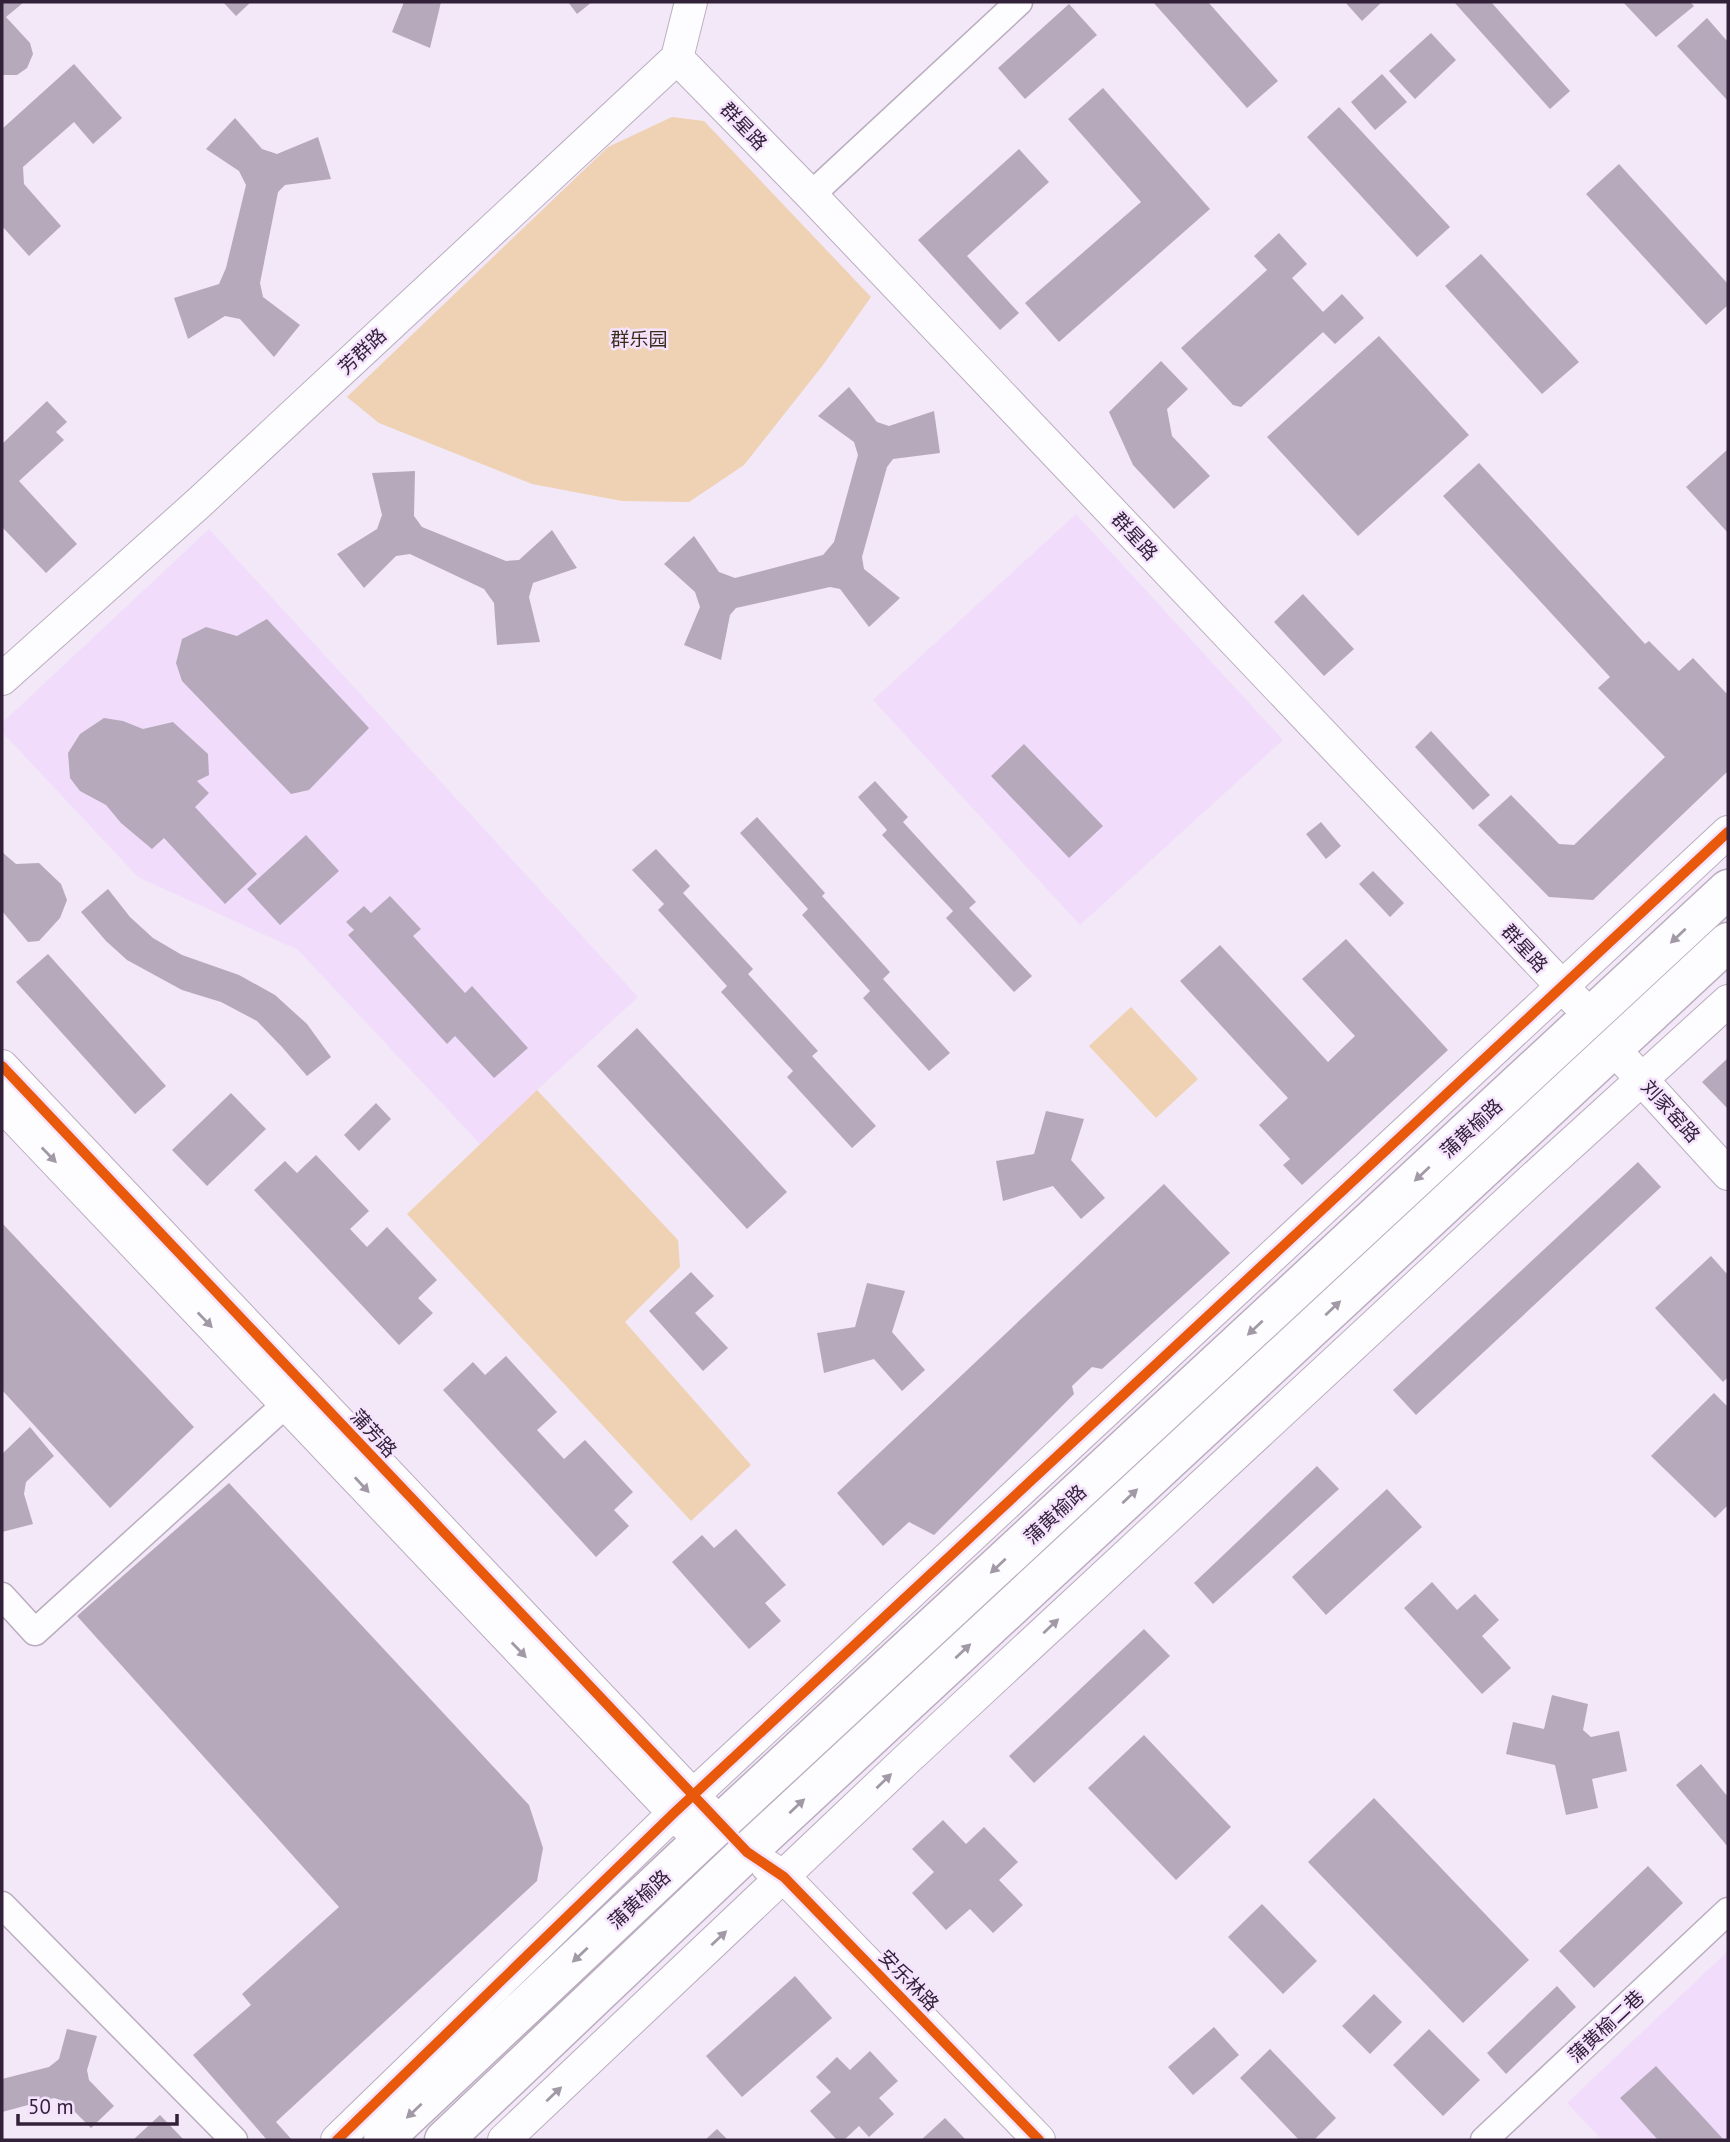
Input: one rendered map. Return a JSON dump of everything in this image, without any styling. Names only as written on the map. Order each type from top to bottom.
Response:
[{"type":"main road","name":"蒲黄榆路","points":[[383,2140],[710,1832],[1728,889]]},
{"type":"main road","name":"蒲黄榆路","points":[[444,2140],[747,1852],[1728,942]]},
{"type":"street","points":[[677,58],[691,2]]},
{"type":"street","points":[[811,195],[1019,2]]},
{"type":"street","name":"群星路","points":[[677,58],[811,195],[1591,1017]]},
{"type":"street","name":"芳群路","points":[[5,670],[201,501],[677,58]]},
{"type":"street","points":[[337,2140],[684,1804],[1728,832]]},
{"type":"street","points":[[504,2140],[915,1752],[1728,1001]]},
{"type":"street","name":"刘家窑路","points":[[1614,1048],[1728,1174]]},
{"type":"street","name":"蒲芳路","points":[[2,1066],[710,1832],[747,1852]]},
{"type":"street","name":"蒲芳路","points":[[2,1105],[286,1404],[684,1804]]},
{"type":"street","points":[[2,1596],[35,1632],[286,1404]]},
{"type":"street","name":"安乐林路","points":[[747,1852],[784,1877],[1039,2140]]},
{"type":"street","points":[[2,1905],[234,2140]]},
{"type":"street","name":"蒲黄榆二巷","points":[[1484,2140],[1728,1911]]},
{"type":"shaded area","points":[[1076,514],[1283,740],[1080,925],[873,700]]},
{"type":"shaded area","points":[[209,529],[638,997],[481,1145],[298,950],[138,877],[2,732],[2,723]]},
{"type":"shaded area","points":[[1728,1951],[1728,2140],[1602,2140],[1567,2103]]},
{"type":"green space","name":"群乐园","points":[[672,117],[704,121],[871,297],[823,365],[744,465],[689,502],[622,501],[532,484],[379,423],[347,397],[608,147]]},
{"type":"green space","points":[[1131,1007],[1198,1079],[1156,1118],[1089,1046]]},
{"type":"green space","points":[[537,1090],[678,1240],[680,1267],[625,1322],[751,1465],[691,1521],[407,1214]]},
{"type":"building","points":[[2,2],[24,2],[6,17],[30,43],[33,54],[27,68],[17,75],[2,75]]},
{"type":"building","points":[[223,2],[251,2],[236,16]]},
{"type":"building","points":[[404,2],[441,2],[430,48],[392,32]]},
{"type":"building","points":[[568,2],[592,2],[577,14]]},
{"type":"building","points":[[1153,2],[1208,2],[1278,81],[1247,108]]},
{"type":"building","points":[[1345,2],[1382,2],[1362,21]]},
{"type":"building","points":[[1454,2],[1491,2],[1570,91],[1550,109]]},
{"type":"building","points":[[1623,2],[1690,2],[1694,6],[1656,37]]},
{"type":"building","points":[[1069,4],[1097,35],[1025,99],[998,68]]},
{"type":"building","points":[[1707,18],[1728,42],[1728,101],[1677,46]]},
{"type":"building","points":[[1431,33],[1456,60],[1415,99],[1389,71]]},
{"type":"building","points":[[74,64],[122,118],[93,144],[74,122],[23,167],[24,184],[61,226],[29,256],[2,226],[2,129]]},
{"type":"building","points":[[1382,74],[1407,102],[1375,130],[1351,102]]},
{"type":"building","points":[[1103,88],[1210,209],[1059,342],[1025,303],[1141,202],[1068,119]]},
{"type":"building","points":[[1339,107],[1450,227],[1417,257],[1307,137]]},
{"type":"building","points":[[235,118],[262,149],[277,154],[318,137],[331,179],[285,185],[278,192],[260,283],[263,297],[300,325],[274,357],[240,319],[225,316],[188,339],[174,298],[219,284],[226,268],[246,185],[239,171],[206,149]]},
{"type":"building","points":[[1019,149],[1049,182],[967,256],[1019,313],[1000,330],[918,240]]},
{"type":"building","points":[[1619,164],[1728,284],[1728,305],[1706,325],[1586,194]]},
{"type":"building","points":[[1279,233],[1307,264],[1292,278],[1323,312],[1342,294],[1364,318],[1335,344],[1323,332],[1241,407],[1233,405],[1181,348],[1267,270],[1254,256]]},
{"type":"building","points":[[1481,254],[1579,362],[1542,394],[1445,286]]},
{"type":"building","points":[[1379,336],[1469,435],[1358,536],[1267,437]]},
{"type":"building","points":[[1161,361],[1188,389],[1167,409],[1172,436],[1210,476],[1174,509],[1133,465],[1109,412]]},
{"type":"building","points":[[849,387],[877,422],[889,426],[934,411],[940,453],[893,459],[887,467],[862,557],[864,569],[900,598],[869,627],[840,589],[830,587],[736,608],[730,615],[721,660],[684,645],[700,607],[695,592],[664,564],[694,536],[719,572],[735,578],[823,555],[834,542],[858,455],[854,442],[818,416]]},
{"type":"building","points":[[47,401],[67,422],[56,432],[64,440],[19,481],[77,544],[46,573],[2,527],[2,444]]},
{"type":"building","points":[[1728,449],[1728,533],[1686,487]]},
{"type":"building","points":[[1479,463],[1645,644],[1649,641],[1679,671],[1693,658],[1728,695],[1728,771],[1593,900],[1549,897],[1478,825],[1511,795],[1559,844],[1574,845],[1665,757],[1598,688],[1610,677],[1443,496]]},
{"type":"building","points":[[415,471],[414,516],[422,527],[506,561],[519,560],[552,530],[577,568],[533,583],[529,597],[540,642],[497,645],[494,603],[484,589],[410,554],[396,556],[364,588],[337,554],[377,529],[382,515],[372,473]]},
{"type":"building","points":[[1303,594],[1354,649],[1324,676],[1274,622]]},
{"type":"building","points":[[267,619],[369,728],[309,790],[291,794],[182,681],[176,663],[182,639],[206,627],[237,636]]},
{"type":"building","points":[[104,718],[123,721],[143,729],[173,722],[208,754],[209,775],[197,781],[209,793],[195,807],[257,874],[225,904],[164,838],[152,849],[121,823],[106,805],[80,791],[70,778],[68,753],[80,734]]},
{"type":"building","points":[[1431,731],[1490,795],[1473,810],[1415,747]]},
{"type":"building","points":[[1024,744],[1103,826],[1069,858],[991,776]]},
{"type":"building","points":[[875,781],[908,817],[903,822],[976,902],[969,908],[1032,976],[1014,992],[946,918],[953,911],[882,835],[887,830],[858,797]]},
{"type":"building","points":[[757,817],[825,893],[822,896],[890,972],[883,979],[950,1053],[929,1071],[863,998],[870,991],[802,915],[808,909],[740,833]]},
{"type":"building","points":[[1321,822],[1341,846],[1326,859],[1306,834]]},
{"type":"building","points":[[306,835],[339,871],[280,925],[247,889]]},
{"type":"building","points":[[656,849],[690,886],[683,893],[753,969],[748,974],[818,1051],[812,1056],[876,1126],[852,1148],[787,1077],[793,1071],[721,992],[727,986],[658,910],[664,904],[632,870]]},
{"type":"building","points":[[2,852],[16,864],[39,863],[61,884],[67,900],[60,918],[39,941],[28,942],[2,911]]},
{"type":"building","points":[[1373,871],[1404,903],[1390,917],[1359,884]]},
{"type":"building","points":[[108,889],[130,917],[153,938],[182,955],[239,975],[275,995],[307,1024],[331,1057],[307,1076],[257,1021],[221,1002],[182,990],[127,960],[81,912]]},
{"type":"building","points":[[390,896],[421,929],[413,936],[465,993],[472,986],[528,1048],[494,1078],[455,1036],[447,1044],[348,935],[354,930],[346,922],[364,906],[371,913]]},
{"type":"building","points":[[1346,939],[1448,1050],[1302,1185],[1283,1165],[1290,1159],[1259,1125],[1288,1098],[1180,981],[1220,945],[1328,1062],[1355,1036],[1302,979]]},
{"type":"building","points":[[48,954],[166,1086],[135,1114],[16,982]]},
{"type":"building","points":[[637,1028],[787,1192],[747,1229],[597,1066]]},
{"type":"building","points":[[1728,1058],[1728,1109],[1702,1082]]},
{"type":"building","points":[[231,1093],[266,1129],[207,1186],[172,1150]]},
{"type":"building","points":[[376,1103],[391,1119],[359,1151],[344,1135]]},
{"type":"building","points":[[1046,1111],[1084,1119],[1071,1160],[1105,1198],[1081,1219],[1053,1186],[1003,1201],[996,1161],[1034,1154]]},
{"type":"building","points":[[316,1155],[369,1211],[350,1229],[367,1247],[387,1227],[437,1280],[418,1298],[433,1313],[399,1345],[254,1190],[285,1161],[297,1173]]},
{"type":"building","points":[[1638,1162],[1661,1187],[1416,1415],[1393,1390]]},
{"type":"building","points":[[1164,1184],[1230,1253],[1102,1369],[1092,1367],[1072,1386],[1074,1394],[934,1535],[909,1522],[883,1546],[837,1493]]},
{"type":"building","points":[[2,1223],[194,1427],[110,1508],[2,1390]]},
{"type":"building","points":[[1711,1256],[1728,1275],[1728,1377],[1723,1382],[1655,1308]]},
{"type":"building","points":[[691,1272],[714,1296],[695,1313],[728,1348],[703,1371],[649,1311]]},
{"type":"building","points":[[867,1283],[905,1291],[892,1332],[925,1370],[902,1391],[874,1359],[824,1373],[817,1333],[855,1327]]},
{"type":"building","points":[[506,1356],[557,1412],[537,1430],[564,1459],[585,1440],[633,1492],[614,1510],[629,1526],[596,1557],[443,1390],[473,1362],[485,1375]]},
{"type":"building","points":[[1714,1393],[1728,1407],[1728,1505],[1715,1518],[1651,1456]]},
{"type":"building","points":[[30,1427],[54,1456],[26,1482],[24,1494],[33,1524],[2,1532],[2,1454]]},
{"type":"building","points":[[1317,1466],[1339,1489],[1213,1604],[1194,1583]]},
{"type":"building","points":[[229,1483],[529,1805],[543,1848],[537,1881],[276,2122],[292,2140],[267,2140],[193,2055],[251,2005],[242,1994],[339,1907],[77,1616]]},
{"type":"building","points":[[1387,1489],[1422,1527],[1326,1615],[1292,1577]]},
{"type":"building","points":[[736,1529],[786,1585],[765,1603],[781,1621],[749,1649],[672,1562],[702,1535],[714,1548]]},
{"type":"building","points":[[1432,1582],[1457,1610],[1475,1594],[1499,1620],[1482,1636],[1511,1668],[1482,1694],[1404,1608]]},
{"type":"building","points":[[1144,1629],[1170,1656],[1034,1783],[1009,1756]]},
{"type":"building","points":[[1552,1695],[1588,1704],[1583,1730],[1591,1737],[1619,1731],[1627,1771],[1592,1779],[1598,1808],[1566,1815],[1555,1765],[1506,1754],[1513,1722],[1544,1729]]},
{"type":"building","points":[[1144,1735],[1231,1827],[1176,1880],[1088,1788]]},
{"type":"building","points":[[1701,1764],[1728,1797],[1728,1847],[1676,1785]]},
{"type":"building","points":[[1374,1798],[1529,1960],[1463,2023],[1308,1862]]},
{"type":"building","points":[[943,1820],[966,1844],[984,1827],[1018,1862],[999,1880],[1023,1905],[993,1933],[970,1909],[946,1930],[912,1893],[934,1872],[912,1849]]},
{"type":"building","points":[[1648,1866],[1683,1903],[1594,1988],[1559,1951]]},
{"type":"building","points":[[1262,1904],[1317,1961],[1283,1994],[1228,1937]]},
{"type":"building","points":[[795,1976],[832,2018],[742,2097],[706,2056]]},
{"type":"building","points":[[1557,1986],[1576,2007],[1506,2074],[1487,2053]]},
{"type":"building","points":[[1374,1994],[1402,2022],[1370,2054],[1342,2026]]},
{"type":"building","points":[[1214,2027],[1239,2055],[1193,2095],[1168,2067]]},
{"type":"building","points":[[67,2029],[97,2036],[87,2070],[89,2080],[114,2106],[91,2128],[64,2101],[54,2098],[2,2112],[2,2079],[49,2067],[59,2059]]},
{"type":"building","points":[[1429,2029],[1480,2080],[1443,2116],[1393,2065]]},
{"type":"building","points":[[1270,2049],[1336,2118],[1314,2140],[1299,2140],[1240,2078]]},
{"type":"building","points":[[870,2051],[898,2081],[879,2098],[894,2114],[869,2137],[859,2126],[844,2140],[837,2140],[810,2111],[831,2092],[816,2077],[837,2057],[850,2070]]},
{"type":"building","points":[[1656,2066],[1724,2140],[1658,2140],[1620,2098]]},
{"type":"building","points":[[160,2115],[184,2140],[133,2140]]},
{"type":"building","points":[[945,2118],[966,2140],[921,2140]]},
{"type":"building","points":[[717,2129],[728,2140],[705,2140]]},
{"type":"cycle path","points":[[337,2140],[674,1813],[1728,832]]},
{"type":"cycle path","points":[[2,1066],[747,1852],[784,1877],[1039,2140]]}]
